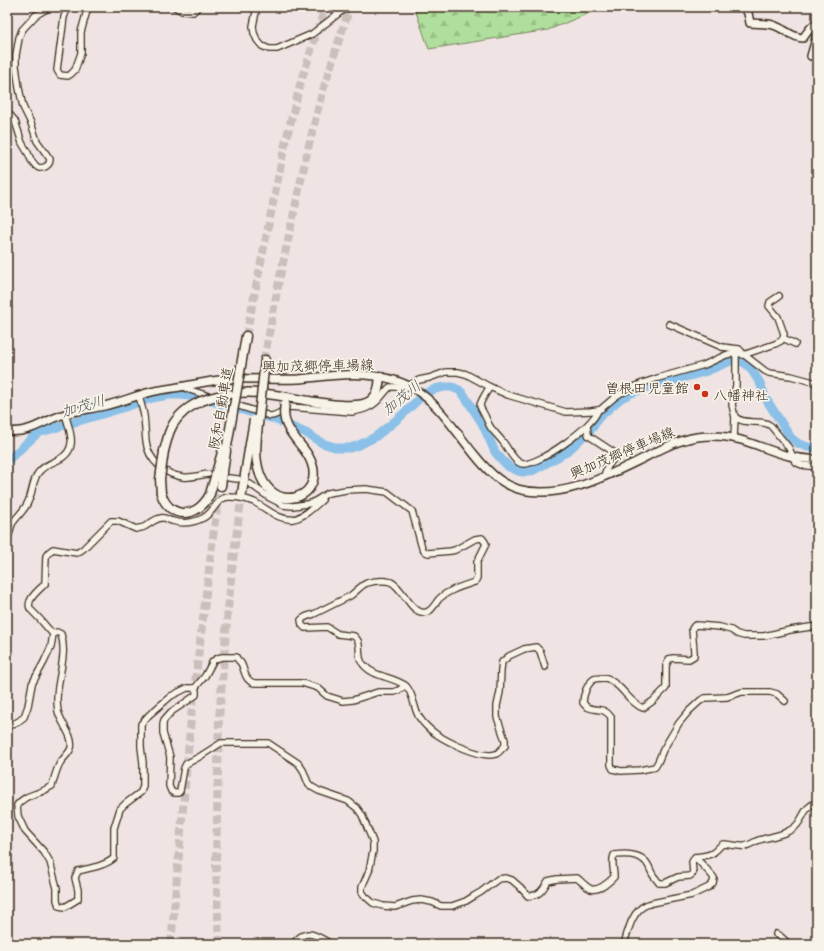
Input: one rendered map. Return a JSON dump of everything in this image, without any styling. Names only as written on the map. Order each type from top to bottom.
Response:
[{"type":"highway","name":"阪和自動車道","points":[[221,486],[225,445],[231,422],[246,336]]},
{"type":"highway","points":[[242,493],[252,451],[265,360]]},
{"type":"highway","points":[[225,445],[210,494],[199,509],[188,513],[177,512],[164,502],[160,493],[160,479],[164,451],[169,433],[175,420],[186,410],[209,398],[237,393],[255,393],[289,397],[337,405],[360,405],[370,401],[376,396],[380,376]]},
{"type":"highway","points":[[252,451],[266,486],[278,496],[291,498],[300,496],[311,486],[314,477],[314,467],[312,462],[286,424],[284,413],[286,400],[289,397]]},
{"type":"main road","points":[[744,7],[748,13],[750,24],[771,24],[798,38],[803,38],[812,25],[817,23]]},
{"type":"main road","points":[[817,35],[811,56],[817,54]]},
{"type":"main road","name":"興加茂郷停車場線","points":[[7,431],[25,431],[65,414],[104,406],[155,391],[210,381],[230,379],[300,378],[353,374],[380,376],[409,385],[416,389],[429,399],[443,414],[486,469],[495,477],[511,486],[530,491],[549,491],[581,485],[605,476],[684,440],[706,436],[734,438],[793,457],[802,459],[817,459]]},
{"type":"street","points":[[7,113],[13,118],[22,143],[34,165],[40,168],[47,166],[50,158],[37,141],[31,123],[23,107],[16,66],[16,55],[22,30],[36,15],[50,7]]},
{"type":"street","points":[[68,7],[64,17],[57,70],[60,75],[68,76],[75,70],[81,54],[81,32],[88,7]]},
{"type":"street","points":[[175,7],[182,11],[193,12],[198,7]]},
{"type":"street","points":[[257,7],[254,33],[262,46],[269,50],[277,50],[312,34],[349,7]]},
{"type":"street","points":[[182,386],[187,389],[274,416],[285,409],[290,408],[347,412],[362,410],[375,403],[390,387],[396,386],[404,389],[419,380],[446,372],[454,372],[466,374],[508,395],[563,411],[584,412],[598,410],[603,408],[621,393],[643,383],[704,365],[726,354],[740,354],[781,341],[784,333],[778,317],[769,306],[770,302],[779,296]]},
{"type":"street","points":[[669,324],[722,347],[739,349],[741,351],[736,368],[736,385],[732,405],[735,417],[734,438]]},
{"type":"street","points":[[783,338],[795,344]]},
{"type":"street","points":[[740,354],[752,360],[769,373],[791,376],[817,383]]},
{"type":"street","points":[[490,387],[480,403],[481,408],[491,428],[513,457],[522,464],[537,461],[551,453],[587,426],[597,414],[598,410]]},
{"type":"street","points":[[139,396],[143,409],[147,447],[151,456],[158,465],[168,472],[181,476],[190,477],[208,474]]},
{"type":"street","points":[[7,542],[12,524],[29,501],[37,474],[45,466],[65,456],[70,449],[72,437],[65,414]]},
{"type":"street","points":[[735,417],[740,421],[763,422],[770,425],[789,448],[794,462],[817,467]]},
{"type":"street","points":[[587,426],[589,436],[616,455],[606,469],[604,473],[605,476]]},
{"type":"street","points":[[229,478],[238,479]]},
{"type":"street","points":[[250,484],[270,498],[288,506],[307,504],[331,492],[346,490],[388,492],[412,511],[424,551],[428,553],[456,550],[475,538],[482,538],[485,542],[486,544],[478,562],[477,578],[475,582],[443,596],[438,600],[433,608],[427,612],[421,612],[415,609],[395,585],[390,582],[376,581],[365,584],[355,593],[314,614],[304,617],[301,620],[302,625],[305,628],[327,627],[338,634],[354,636],[358,641],[359,654],[362,663],[372,673],[406,686],[411,692],[414,706],[419,717],[435,733],[456,745],[472,751],[484,754],[496,754],[504,746],[504,740],[497,717],[502,662],[509,656],[524,649],[536,647],[540,651],[545,667]]},
{"type":"street","points":[[7,727],[24,717],[28,706],[32,684],[51,647],[52,634],[30,607],[30,600],[45,584],[46,556],[49,552],[53,550],[61,550],[77,552],[86,546],[111,520],[118,520],[136,529],[162,518],[179,522],[195,521],[202,519],[209,514],[221,499],[227,497],[251,501],[278,516],[292,519],[310,510],[331,492]]},
{"type":"street","points":[[785,701],[778,694],[770,692],[742,692],[727,697],[705,698],[689,711],[679,724],[663,750],[655,767],[640,770],[621,771],[613,769],[610,765],[611,717],[608,713],[602,710],[587,707],[583,703],[583,698],[590,683],[595,679],[607,678],[618,686],[633,702],[643,708],[666,688],[666,666],[669,659],[689,660],[694,656],[692,629],[696,625],[720,627],[744,636],[764,636],[817,626]]},
{"type":"street","points":[[52,634],[57,632],[61,634],[63,641],[63,655],[57,692],[58,711],[62,723],[70,737],[70,749],[61,763],[52,786],[28,796],[17,805],[18,816],[25,831],[44,852],[50,862],[57,888],[57,900],[59,906],[65,907],[78,899],[78,890],[75,878],[78,872],[105,863],[114,858],[114,828],[120,808],[141,792],[143,786],[141,747],[142,724],[149,715],[171,696],[187,688],[195,688]]},
{"type":"street","points":[[406,686],[394,692],[378,692],[353,700],[343,701],[327,696],[318,688],[302,683],[251,682],[246,677],[241,663],[236,657],[218,658],[214,661],[205,676],[195,688],[196,695],[171,712],[164,720],[163,733],[170,757],[169,786],[171,791],[174,793],[178,793],[180,791],[186,764],[221,743],[268,743],[298,763],[312,788],[319,792],[348,801],[357,808],[362,815],[373,842],[373,851],[369,871],[362,887],[362,892],[373,903],[395,907],[412,901],[421,900],[432,902],[441,906],[452,906],[466,901],[498,879],[506,878],[512,880],[528,896],[534,896],[542,891],[548,882],[557,879],[577,878],[590,889],[598,889],[614,876],[612,859],[616,854],[629,854],[638,856],[645,860],[652,875],[659,883],[665,883],[678,876],[690,876],[692,873],[692,862],[695,857],[714,853],[719,846],[723,844],[746,846],[759,840],[778,836],[790,830],[802,818],[808,807],[817,802]]},
{"type":"street","points":[[624,944],[633,918],[638,911],[646,905],[692,895],[709,887],[713,883],[714,878],[695,857]]},
{"type":"street","points":[[293,944],[298,937],[304,934],[311,934],[331,944]]},
{"type":"street","points":[[776,934],[789,944]]},
{"type":"green space","points":[[413,7],[604,7],[548,30],[429,49]]},
{"type":"waterway","name":"加茂川","points":[[7,461],[38,433],[152,398],[169,395],[197,397],[274,419],[306,433],[322,443],[338,448],[350,448],[375,437],[399,418],[424,394],[435,389],[452,387],[459,390],[464,395],[482,423],[495,452],[502,460],[509,467],[518,471],[532,471],[571,448],[593,427],[598,418],[621,398],[652,385],[704,372],[733,360],[745,363],[751,369],[760,383],[766,399],[791,438],[799,444],[817,448]]},
{"type":"tunnel","points":[[246,336],[285,144],[300,85],[325,7]]},
{"type":"tunnel","points":[[264,360],[279,281],[307,153],[322,93],[350,7]]},
{"type":"tunnel","points":[[171,944],[192,707],[215,521],[221,486]]},
{"type":"tunnel","points":[[219,944],[216,865],[219,719],[233,560],[242,493]]},
{"type":"place","name":"曽根田児童館","points":[[697,387]]},
{"type":"place","name":"八幡神社","points":[[705,394]]}]
